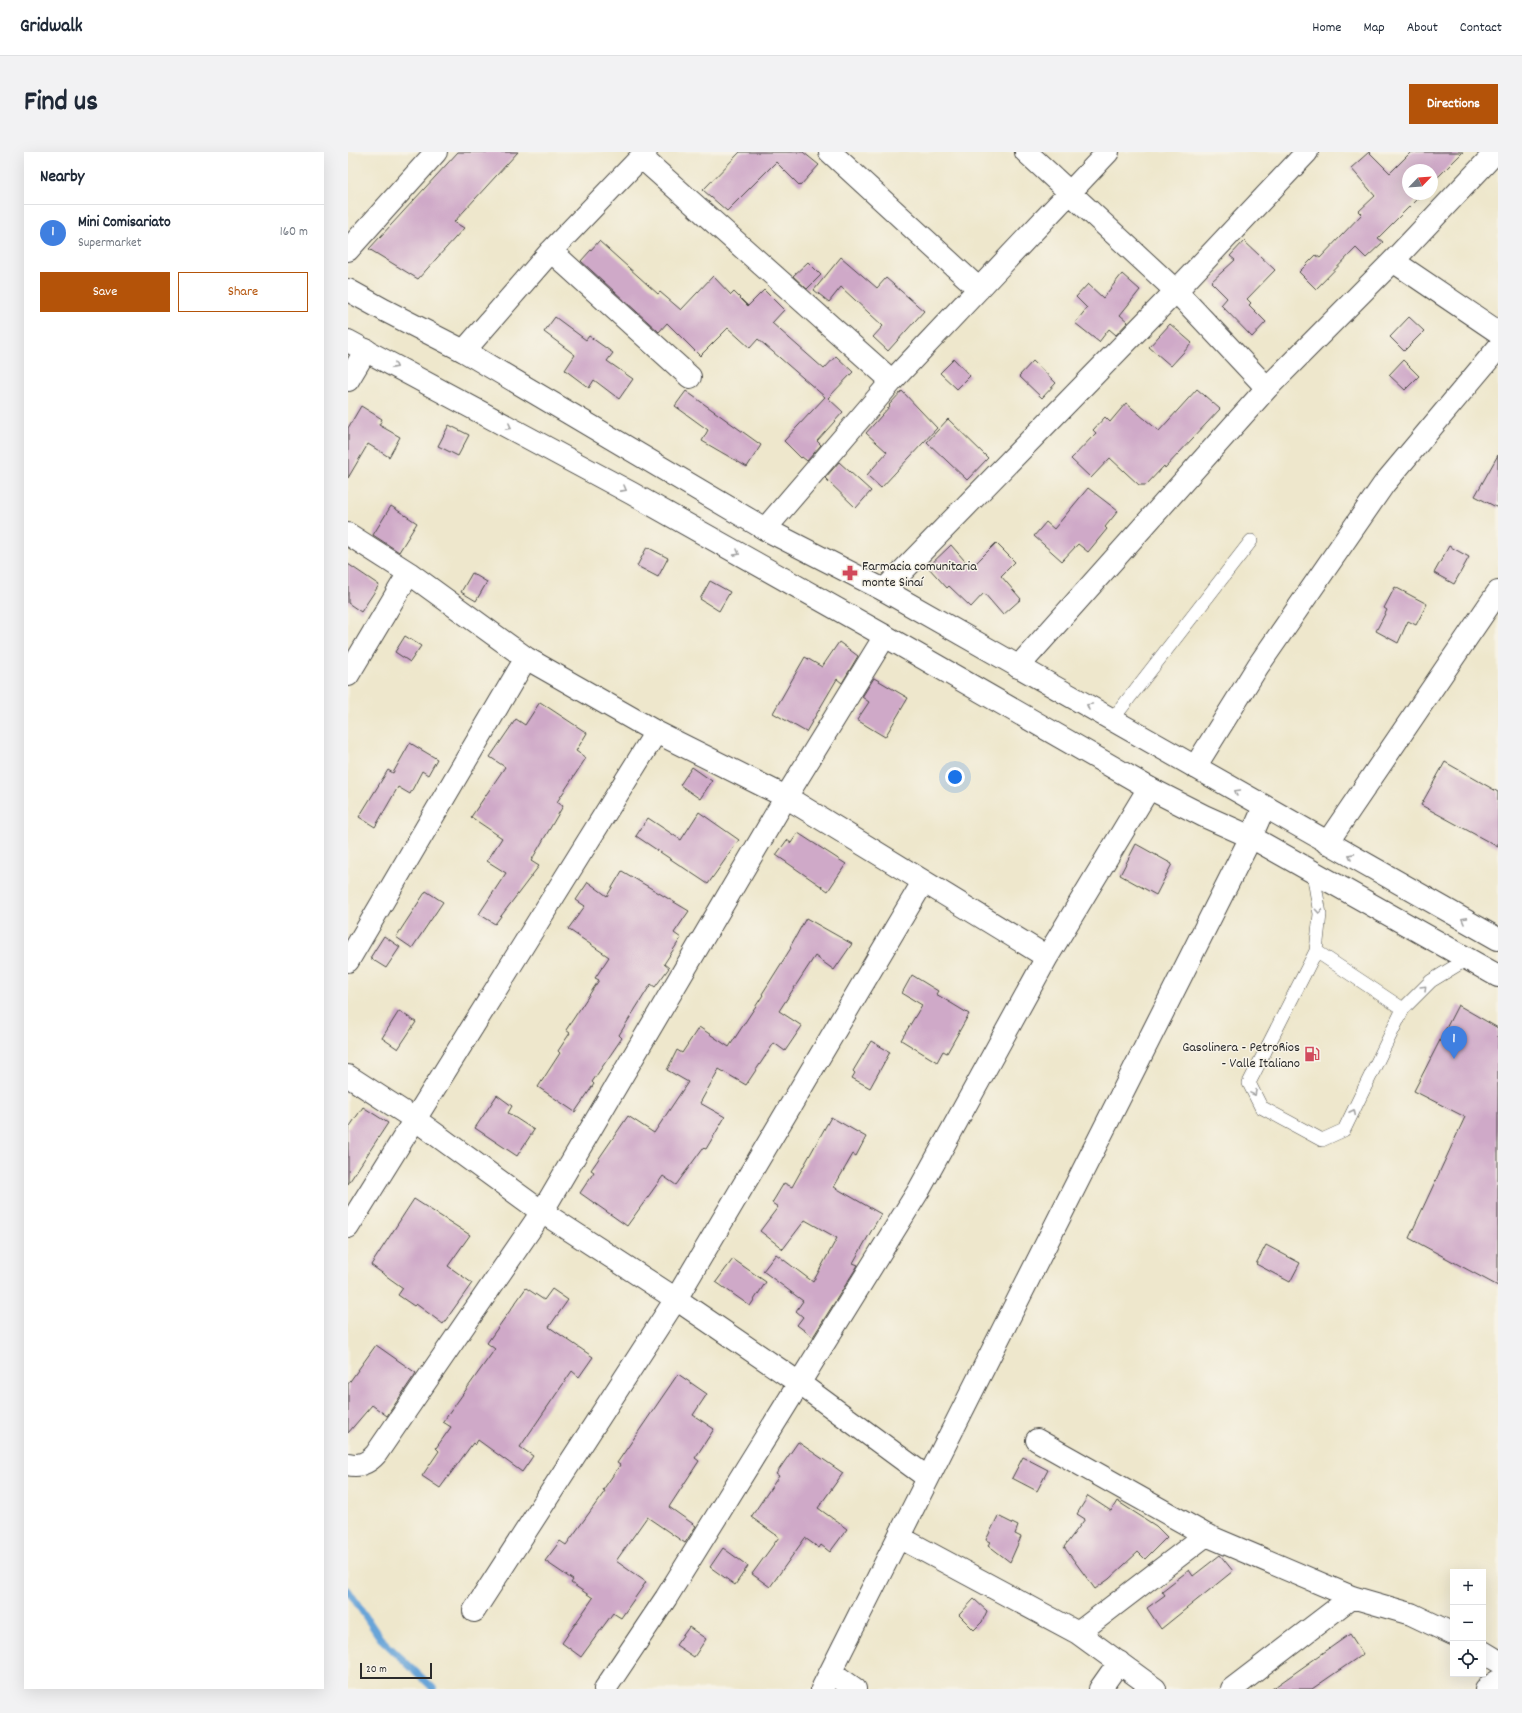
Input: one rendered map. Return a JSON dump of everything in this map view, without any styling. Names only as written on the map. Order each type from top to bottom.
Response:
[{"type":"street","points":[[348,250],[436,152]]},
{"type":"street","points":[[830,152],[979,290]]},
{"type":"street","points":[[1026,152],[1176,291],[1267,388]]},
{"type":"street","points":[[765,529],[892,381],[1108,152]]},
{"type":"street","points":[[884,590],[1176,291],[1307,152]]},
{"type":"street","points":[[464,351],[551,251],[643,154],[892,381]]},
{"type":"street","points":[[1018,667],[1267,388],[1393,262],[1496,155]]},
{"type":"street","points":[[551,251],[690,377]]},
{"type":"street","points":[[1393,262],[1498,332]]},
{"type":"street","points":[[348,290],[464,351],[765,529],[884,590],[1195,767],[1264,808],[1498,939]]},
{"type":"street","points":[[348,380],[357,345],[624,490],[885,636],[1149,788],[1251,838],[1498,976]]},
{"type":"street","points":[[1195,767],[1258,666],[1384,484],[1498,348]]},
{"type":"street","points":[[348,534],[409,573],[526,658],[656,732],[786,797],[1047,957]]},
{"type":"street","points":[[348,675],[409,573]]},
{"type":"street","points":[[1327,843],[1498,592]]},
{"type":"street","points":[[348,1464],[358,1465],[366,1463],[376,1454],[542,1212],[786,797],[885,636]]},
{"type":"street","points":[[348,961],[526,658]]},
{"type":"street","points":[[348,1227],[416,1120],[656,732]]},
{"type":"street","points":[[605,1689],[666,1598],[919,1190],[1047,957],[1149,788]]},
{"type":"street","points":[[855,1689],[826,1680],[1251,838],[1264,808]]},
{"type":"street","points":[[474,1611],[676,1299],[923,882]]},
{"type":"street","points":[[348,1076],[416,1120],[542,1212],[676,1299],[799,1383],[928,1478]]},
{"type":"street","points":[[1037,1440],[1206,1535],[1352,1597],[1411,1614],[1450,1633]]},
{"type":"street","points":[[1078,1633],[1206,1535]]},
{"type":"street","points":[[899,1537],[1078,1633],[1155,1689]]},
{"type":"street","points":[[1232,1689],[1352,1597]]},
{"type":"street","points":[[1486,1654],[1498,1661]]},
{"type":"street","points":[[1100,1689],[1119,1662]]},
{"type":"street","points":[[1486,1689],[1498,1681]]},
{"type":"lane","points":[[1112,720],[1251,541]]},
{"type":"lane","points":[[1313,872],[1320,914],[1316,951],[1249,1084],[1261,1107],[1322,1140],[1344,1130],[1403,1009],[1431,981],[1467,959]]},
{"type":"lane","points":[[1316,951],[1403,1009]]},
{"type":"building","points":[[458,152],[518,152],[454,222],[464,228],[418,279],[369,249]]},
{"type":"building","points":[[740,152],[803,152],[819,165],[800,186],[776,162],[727,211],[703,190]]},
{"type":"building","points":[[1369,152],[1390,173],[1411,152],[1463,152],[1438,177],[1438,164],[1402,164],[1402,200],[1416,200],[1378,238],[1383,242],[1366,258],[1356,248],[1316,289],[1299,272],[1316,255],[1320,258],[1362,214],[1359,211],[1375,196],[1351,168]]},
{"type":"building","points":[[599,241],[658,294],[660,292],[681,310],[713,276],[731,295],[734,292],[748,306],[764,290],[784,310],[772,323],[824,369],[836,356],[853,372],[828,398],[843,412],[817,441],[821,445],[807,461],[802,457],[801,458],[784,441],[825,397],[758,339],[750,348],[728,328],[700,356],[667,323],[659,332],[581,261]]},
{"type":"building","points":[[1244,241],[1275,270],[1247,299],[1251,303],[1249,305],[1266,322],[1252,337],[1221,305],[1227,298],[1211,282],[1235,260],[1230,256]]},
{"type":"building","points":[[841,257],[877,288],[886,278],[924,311],[888,351],[873,337],[883,326],[841,287],[829,302],[814,290]]},
{"type":"building","points":[[808,262],[821,275],[807,289],[793,276]]},
{"type":"building","points":[[1122,274],[1140,290],[1120,315],[1128,322],[1116,335],[1109,329],[1099,342],[1075,323],[1087,308],[1076,297],[1088,284],[1103,298]]},
{"type":"building","points":[[555,317],[586,340],[589,336],[613,353],[607,361],[633,379],[619,399],[594,380],[589,388],[565,370],[575,355],[544,332]]},
{"type":"building","points":[[1409,317],[1424,331],[1404,351],[1390,337]]},
{"type":"building","points":[[1170,324],[1192,343],[1171,366],[1149,347]]},
{"type":"building","points":[[954,359],[970,376],[957,389],[940,373]]},
{"type":"building","points":[[1403,360],[1419,376],[1405,390],[1389,375]]},
{"type":"building","points":[[1033,361],[1056,383],[1042,398],[1019,376]]},
{"type":"building","points":[[1197,389],[1220,409],[1165,468],[1164,466],[1146,485],[1139,485],[1110,458],[1091,478],[1071,459],[1096,433],[1093,430],[1105,417],[1110,422],[1126,403],[1159,431]]},
{"type":"building","points":[[686,391],[761,445],[747,467],[702,441],[708,430],[675,406]]},
{"type":"building","points":[[902,391],[937,428],[881,488],[867,475],[887,452],[866,433]]},
{"type":"building","points":[[361,406],[382,419],[379,425],[400,437],[389,457],[368,444],[348,478],[348,428]]},
{"type":"building","points":[[948,419],[988,458],[967,480],[927,442]]},
{"type":"building","points":[[449,425],[469,435],[458,456],[438,446]]},
{"type":"building","points":[[1498,455],[1498,508],[1475,496]]},
{"type":"building","points":[[839,462],[871,491],[856,508],[825,478]]},
{"type":"building","points":[[1088,488],[1118,511],[1105,527],[1107,529],[1088,552],[1078,544],[1062,561],[1034,536],[1046,522],[1054,529]]},
{"type":"building","points":[[391,506],[417,523],[399,552],[373,535]]},
{"type":"building","points":[[996,543],[1015,562],[1001,576],[1021,599],[1003,615],[984,593],[971,607],[949,586],[947,588],[928,567],[951,545],[971,568]]},
{"type":"building","points":[[1449,546],[1469,557],[1454,584],[1434,573]]},
{"type":"building","points":[[647,547],[668,558],[658,577],[637,566]]},
{"type":"building","points":[[348,564],[379,585],[361,612],[348,603]]},
{"type":"building","points":[[472,573],[487,582],[476,601],[461,592]]},
{"type":"building","points":[[710,581],[730,592],[719,611],[700,599]]},
{"type":"building","points":[[1395,587],[1427,604],[1416,625],[1408,621],[1398,643],[1376,631],[1387,610],[1384,608]]},
{"type":"building","points":[[405,636],[421,646],[410,662],[395,652]]},
{"type":"building","points":[[839,642],[858,656],[842,683],[837,679],[806,732],[773,713],[805,657],[822,667]]},
{"type":"building","points":[[874,678],[908,698],[885,737],[857,720],[869,702],[862,697]]},
{"type":"building","points":[[540,702],[587,733],[576,751],[586,758],[557,802],[563,806],[531,861],[539,866],[495,924],[479,914],[506,873],[487,861],[502,838],[471,817],[505,767],[490,757],[516,719],[525,725]]},
{"type":"building","points":[[410,743],[437,759],[428,775],[422,771],[410,794],[398,787],[375,827],[359,817],[388,770],[393,773]]},
{"type":"building","points":[[1445,762],[1498,792],[1498,847],[1421,805]]},
{"type":"building","points":[[692,767],[712,781],[700,799],[680,785]]},
{"type":"building","points":[[699,812],[739,840],[708,884],[636,836],[648,818],[681,840]]},
{"type":"building","points":[[798,833],[846,864],[828,891],[776,855],[787,840],[791,843]]},
{"type":"building","points":[[1136,844],[1172,864],[1156,895],[1120,875]]},
{"type":"building","points":[[622,871],[689,911],[674,933],[681,938],[664,964],[669,968],[655,987],[651,984],[619,1035],[622,1038],[592,1082],[594,1084],[575,1112],[538,1087],[560,1053],[558,1051],[570,1033],[566,1030],[599,980],[595,978],[609,957],[568,929],[585,906],[576,900],[588,882],[607,896]]},
{"type":"building","points":[[426,891],[443,902],[412,948],[396,937]]},
{"type":"building","points":[[806,918],[852,944],[834,970],[815,956],[779,1011],[802,1026],[785,1051],[774,1043],[746,1085],[719,1069],[700,1103],[725,1117],[706,1149],[703,1148],[676,1185],[663,1176],[627,1226],[580,1193],[594,1172],[591,1170],[628,1116],[654,1133],[688,1082],[667,1070],[677,1050],[682,1053],[699,1027],[729,1047],[763,995],[762,994],[791,948],[790,947]]},
{"type":"building","points":[[384,936],[400,947],[386,968],[370,958]]},
{"type":"building","points":[[912,975],[938,991],[936,994],[969,1014],[947,1053],[943,1051],[937,1062],[901,1040],[922,1005],[902,993]]},
{"type":"building","points":[[1458,1005],[1498,1028],[1498,1286],[1409,1238],[1465,1117],[1414,1091]]},
{"type":"building","points":[[399,1011],[416,1022],[398,1049],[382,1038]]},
{"type":"building","points":[[871,1041],[890,1052],[870,1088],[852,1078],[855,1073],[853,1071]]},
{"type":"building","points":[[497,1095],[512,1106],[508,1113],[534,1130],[517,1156],[475,1128]]},
{"type":"building","points":[[363,1107],[388,1123],[348,1184],[348,1129]]},
{"type":"building","points":[[831,1117],[866,1137],[856,1156],[853,1154],[834,1187],[881,1214],[853,1263],[858,1265],[813,1337],[797,1325],[803,1317],[796,1311],[803,1301],[763,1271],[776,1254],[813,1282],[837,1238],[805,1220],[783,1249],[760,1231],[778,1207],[772,1203],[784,1183],[792,1187]]},
{"type":"building","points":[[414,1199],[470,1235],[448,1266],[472,1283],[443,1324],[416,1304],[414,1306],[398,1295],[403,1288],[371,1265]]},
{"type":"building","points":[[1266,1245],[1300,1263],[1290,1282],[1256,1264]]},
{"type":"building","points":[[733,1259],[766,1282],[750,1306],[716,1282]]},
{"type":"building","points":[[526,1288],[544,1300],[552,1289],[568,1300],[549,1327],[593,1357],[579,1377],[572,1371],[520,1447],[533,1456],[522,1472],[478,1440],[475,1445],[473,1443],[440,1488],[422,1476],[439,1451],[436,1448],[451,1427],[443,1422],[495,1349],[487,1343]]},
{"type":"building","points":[[376,1345],[416,1373],[387,1416],[372,1405],[348,1433],[348,1384]]},
{"type":"building","points":[[678,1374],[707,1394],[693,1415],[714,1429],[695,1458],[699,1461],[669,1507],[696,1526],[685,1543],[647,1517],[616,1561],[646,1582],[621,1618],[613,1613],[581,1657],[562,1643],[593,1598],[571,1583],[573,1580],[545,1561],[560,1541],[566,1545],[605,1491],[603,1490],[620,1465],[617,1463]]},
{"type":"building","points":[[798,1442],[843,1473],[818,1508],[847,1529],[830,1552],[821,1545],[819,1548],[805,1538],[770,1587],[752,1574],[779,1537],[751,1517],[779,1476],[776,1474]]},
{"type":"building","points":[[1023,1457],[1048,1470],[1037,1491],[1012,1478]]},
{"type":"building","points":[[1088,1496],[1111,1511],[1117,1501],[1156,1526],[1167,1537],[1145,1559],[1138,1552],[1109,1579],[1095,1589],[1064,1547],[1085,1519],[1077,1514]]},
{"type":"building","points":[[998,1516],[1018,1526],[1015,1534],[1021,1537],[1010,1562],[988,1545],[990,1542],[986,1540]]},
{"type":"building","points":[[723,1548],[748,1566],[735,1585],[710,1567]]},
{"type":"building","points":[[1220,1555],[1233,1571],[1161,1629],[1147,1608],[1165,1595],[1162,1591],[1189,1570],[1193,1576]]},
{"type":"building","points":[[974,1599],[987,1611],[982,1622],[974,1630],[959,1615]]},
{"type":"building","points":[[689,1627],[706,1639],[694,1657],[676,1645]]},
{"type":"building","points":[[1350,1634],[1363,1654],[1312,1689],[1272,1689]]},
{"type":"waterway","points":[[348,1590],[380,1638],[434,1689]]},
{"type":"place","name":"Farmacia comunitaria monte Sinaí","points":[[850,573]]},
{"type":"place","name":"Gasolinera - PetroRios - Valle Italiano","points":[[1312,1054]]},
{"type":"place","name":"Mini Comisariato","points":[[1454,1059]]}]
